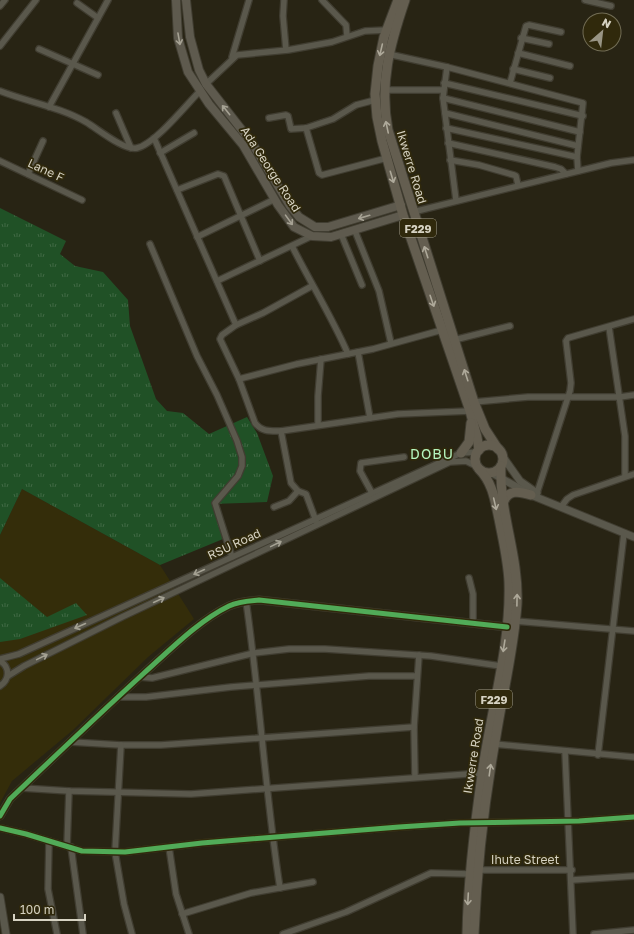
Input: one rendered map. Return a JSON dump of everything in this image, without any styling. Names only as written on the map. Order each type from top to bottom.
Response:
[{"type":"main road","name":"Ada George Road","points":[[176,0],[178,38],[182,56],[188,72],[209,104],[243,145],[275,199],[294,227],[312,236],[331,237],[355,231],[403,215]]},
{"type":"main road","name":"Ada George Road","points":[[186,0],[194,57],[206,84],[252,143],[290,206],[304,222],[315,227],[328,228],[401,205]]},
{"type":"main road","name":"Ikwerre Road","points":[[405,0],[388,54],[384,90],[388,130],[474,402],[485,429],[501,457],[503,504],[515,556],[517,587],[515,620],[479,824]]},
{"type":"main road","name":"Ikwerre Road","points":[[397,2],[387,30],[378,66],[375,100],[379,129],[403,215],[470,413],[477,437],[478,451]]},
{"type":"main road","points":[[461,453],[467,446],[470,437],[470,413]]},
{"type":"main road","points":[[478,451],[486,446],[501,457],[492,473],[483,472],[478,468]]},
{"type":"main road","name":"F229","points":[[478,451],[475,458],[478,468]]},
{"type":"main road","name":"Ikwerre Road","points":[[467,934],[479,824],[482,773],[507,627],[509,581],[504,543],[491,487],[487,477],[478,468]]},
{"type":"main road","points":[[503,504],[506,496],[512,492],[519,491],[534,494]]},
{"type":"main road","name":"Ikwerre Road","points":[[474,872],[474,934]]},
{"type":"street","points":[[0,6],[5,0]]},
{"type":"street","points":[[0,46],[36,0]]},
{"type":"street","points":[[49,108],[72,63],[108,0]]},
{"type":"street","points":[[232,57],[249,0]]},
{"type":"street","points":[[284,0],[283,16],[286,50]]},
{"type":"street","points":[[322,0],[346,25],[347,36]]},
{"type":"street","points":[[398,20],[410,0]]},
{"type":"street","points":[[585,0],[611,6]]},
{"type":"street","points":[[77,4],[98,18]]},
{"type":"street","points":[[510,83],[524,30],[529,25],[561,32]]},
{"type":"street","points":[[206,84],[232,57],[237,55],[286,50],[332,42],[365,31],[387,30]]},
{"type":"street","points":[[522,38],[549,44]]},
{"type":"street","points":[[39,49],[98,75]]},
{"type":"street","points":[[518,53],[570,66]]},
{"type":"street","points":[[388,54],[447,67],[583,103],[583,116],[577,156],[578,172]]},
{"type":"street","points":[[447,67],[443,90],[446,128],[456,200]]},
{"type":"street","points":[[514,69],[550,78]]},
{"type":"street","points":[[444,83],[583,116]]},
{"type":"street","points":[[0,90],[84,121],[119,143],[131,148],[145,145],[154,138],[200,91]]},
{"type":"street","points":[[384,90],[443,90]]},
{"type":"street","points":[[444,98],[580,132]]},
{"type":"street","points":[[269,118],[286,115],[288,116],[291,129],[306,128],[333,119],[362,102],[375,100]]},
{"type":"street","points":[[116,113],[131,148]]},
{"type":"street","points":[[445,113],[578,146]]},
{"type":"street","points":[[306,128],[319,173],[322,175],[387,158]]},
{"type":"street","points":[[446,128],[577,156]]},
{"type":"street","points":[[160,152],[194,133]]},
{"type":"street","points":[[154,138],[236,325]]},
{"type":"street","points":[[28,174],[43,141]]},
{"type":"street","points":[[448,143],[555,167],[561,169],[566,174]]},
{"type":"street","points":[[450,160],[479,165],[514,175],[516,176],[518,185]]},
{"type":"street","points":[[413,212],[518,185],[634,160]]},
{"type":"street","name":"Lane F","points":[[0,161],[82,200]]},
{"type":"street","points":[[177,190],[221,173],[224,176],[260,261]]},
{"type":"street","points":[[197,236],[275,199]]},
{"type":"street","points":[[355,231],[379,291],[391,344]]},
{"type":"street","points":[[341,234],[362,285]]},
{"type":"street","points":[[217,281],[312,236]]},
{"type":"street","points":[[150,244],[197,356],[238,441],[242,457],[242,466],[238,476],[215,503],[232,557]]},
{"type":"street","points":[[292,246],[312,286],[328,311],[348,354]]},
{"type":"street","points":[[312,286],[263,313],[236,325],[222,335],[220,339],[239,379],[255,423],[259,428],[266,431],[281,431],[398,414],[470,413]]},
{"type":"street","points":[[534,494],[568,398],[571,383],[566,340],[568,338],[634,319]]},
{"type":"street","points":[[454,340],[510,326]]},
{"type":"street","points":[[609,327],[625,436],[625,476]]},
{"type":"street","points":[[239,379],[321,359],[358,352],[442,330]]},
{"type":"street","points":[[358,352],[370,418]]},
{"type":"street","points":[[318,425],[318,396],[321,359]]},
{"type":"street","points":[[474,402],[528,397],[620,398],[634,395]]},
{"type":"street","points":[[281,431],[291,483],[298,491],[306,494],[316,522]]},
{"type":"street","name":"RSU Road","points":[[8,676],[24,666],[372,493],[461,453],[478,451]]},
{"type":"street","points":[[372,493],[360,471],[360,463],[404,456]]},
{"type":"street","points":[[501,457],[520,481],[534,494]]},
{"type":"street","name":"RSU Road","points":[[0,660],[19,654],[232,557],[316,522],[450,462],[466,461],[478,468]]},
{"type":"street","points":[[492,473],[534,494],[634,537]]},
{"type":"street","points":[[562,506],[573,495],[634,474]]},
{"type":"street","points":[[274,507],[289,501],[298,491]]},
{"type":"street","points":[[562,506],[634,532]]},
{"type":"street","points":[[598,754],[624,533]]},
{"type":"street","points":[[469,578],[473,594],[473,623]]},
{"type":"street","points":[[0,816],[10,799],[118,697],[176,645],[229,606],[246,601],[259,600],[507,627]]},
{"type":"street","points":[[246,601],[254,653],[264,739],[272,837],[280,888]]},
{"type":"street","points":[[515,620],[634,631]]},
{"type":"street","points":[[140,677],[152,678],[254,653],[325,649],[419,655],[500,666]]},
{"type":"street","points":[[415,777],[414,727],[419,655]]},
{"type":"street","points":[[0,660],[7,668],[8,676],[0,686]]},
{"type":"street","points":[[118,697],[146,697],[369,676],[417,676]]},
{"type":"street","points":[[71,742],[120,745],[161,745],[264,739],[414,727]]},
{"type":"street","points":[[494,744],[634,757]]},
{"type":"street","points":[[120,745],[115,852],[124,904],[132,934]]},
{"type":"street","points":[[565,751],[572,870],[573,934]]},
{"type":"street","points":[[22,788],[69,791],[191,794],[482,773]]},
{"type":"street","points":[[69,791],[69,847],[83,934]]},
{"type":"street","points":[[0,828],[82,851],[115,852],[272,837],[414,826],[460,823],[479,824],[569,821],[634,817]]},
{"type":"street","points":[[49,841],[48,889],[57,934]]},
{"type":"street","points":[[169,847],[176,894],[189,934]]},
{"type":"street","name":"Ihute Street","points":[[283,934],[346,912],[431,873],[572,870]]},
{"type":"street","points":[[572,880],[634,876]]},
{"type":"street","points":[[182,914],[251,893],[313,882]]},
{"type":"street","points":[[0,897],[6,934]]},
{"type":"street","points":[[594,934],[634,930]]},
{"type":"shaded area","points":[[22,489],[160,565],[194,619],[148,657],[73,730],[12,781],[0,803],[0,535]]},
{"type":"green space","points":[[0,208],[66,241],[60,254],[75,266],[103,272],[128,300],[130,326],[156,399],[167,411],[183,413],[209,434],[247,417],[257,433],[273,476],[267,502],[212,504],[223,539],[160,565],[22,489],[0,535]]},
{"type":"green space","points":[[0,578],[47,617],[76,603],[87,615],[20,639],[0,642]]},
{"type":"cycle path","points":[[0,816],[10,799],[173,646],[217,612],[233,604],[259,600],[507,627]]},
{"type":"cycle path","points":[[0,828],[26,834],[82,851],[125,852],[202,843],[399,827],[460,823],[579,821],[634,817]]},
{"type":"district","name":"DOBU","points":[[432,453]]}]
